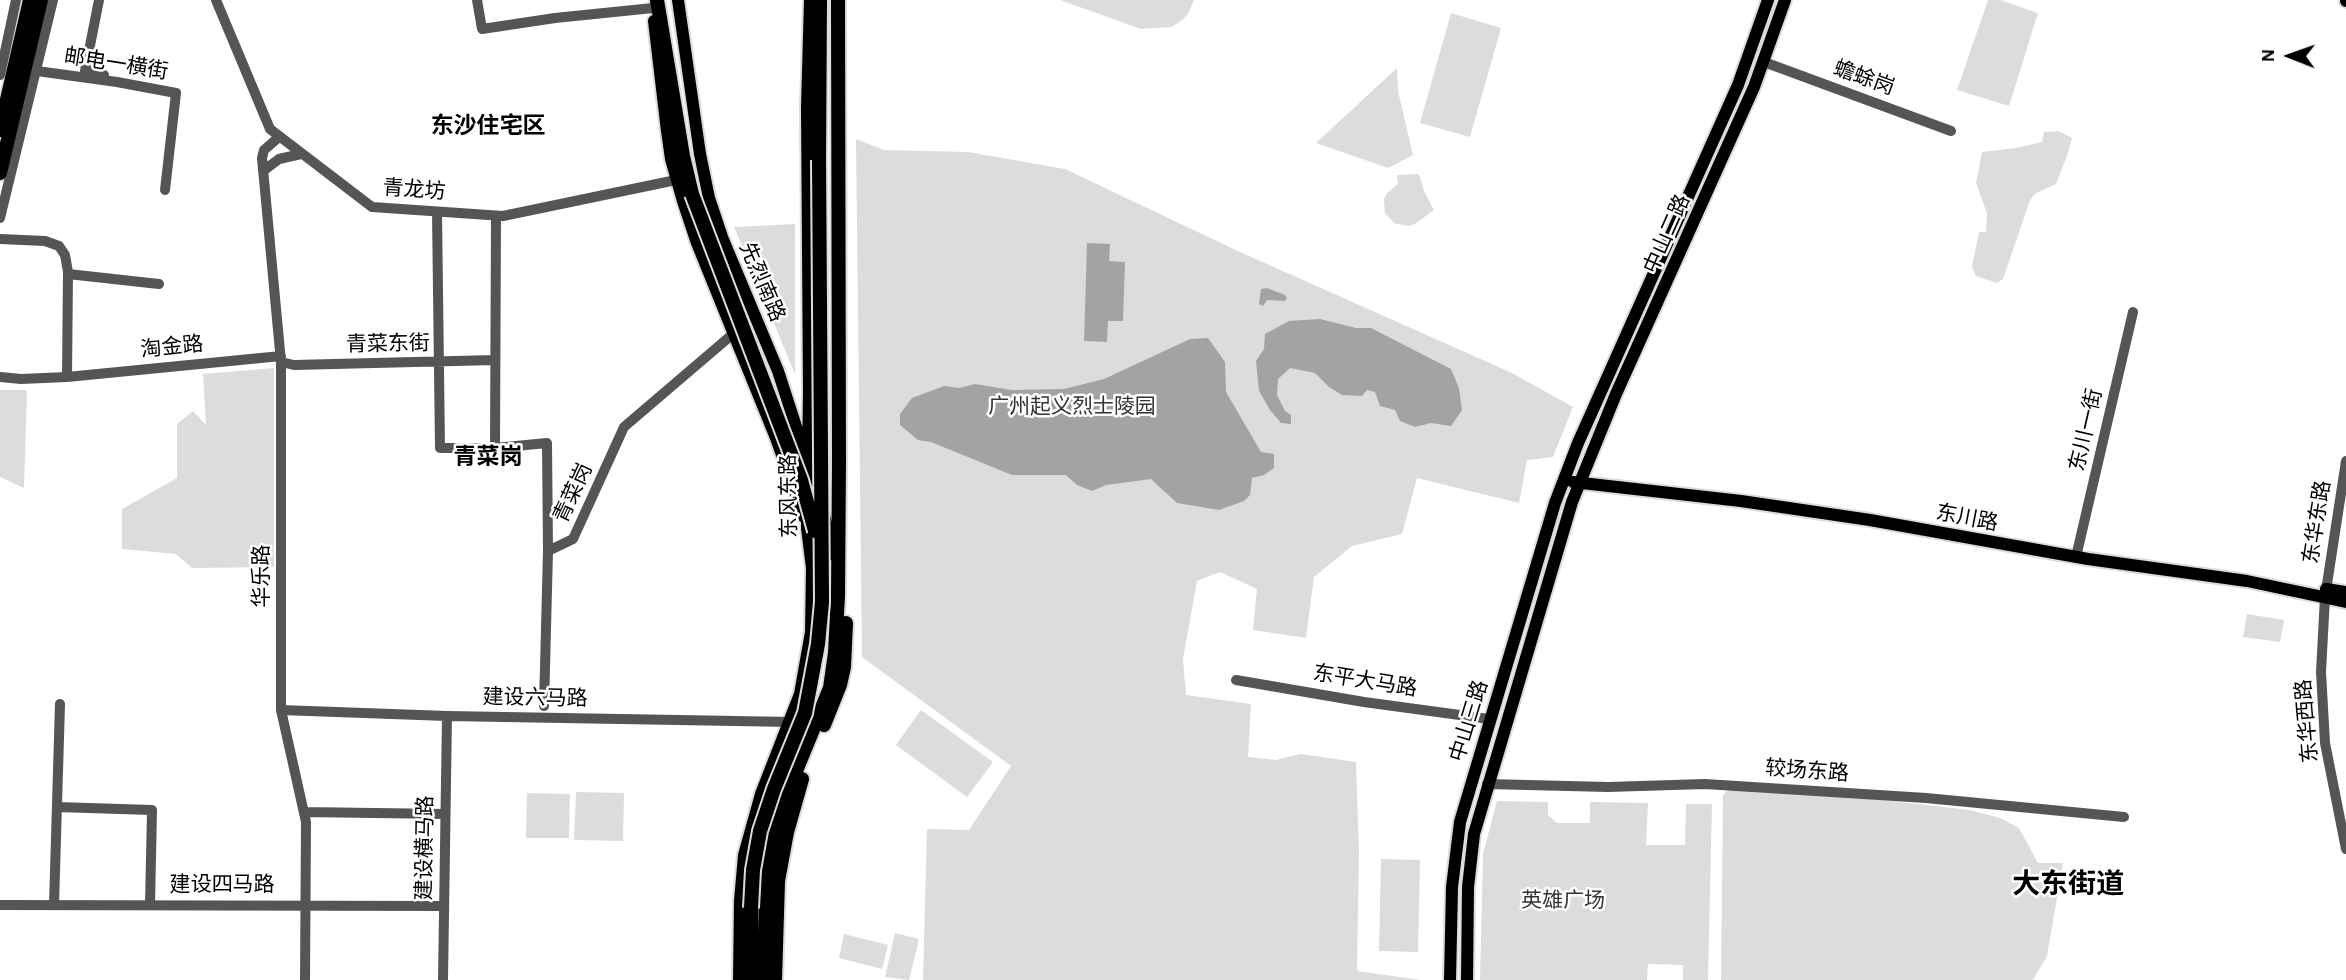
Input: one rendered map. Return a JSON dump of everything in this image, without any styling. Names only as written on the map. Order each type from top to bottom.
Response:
[{"type":"highway","points":[[0,130],[18,24],[30,0]]},
{"type":"highway","points":[[0,173],[41,0]]},
{"type":"highway","points":[[751,980],[753,870],[760,831],[797,734],[812,683],[821,612],[820,0]]},
{"type":"highway","points":[[764,980],[766,886],[775,833],[791,783],[825,701],[834,666],[839,460],[838,0]]},
{"type":"highway","points":[[654,3],[692,194],[797,469],[821,555]]},
{"type":"highway","points":[[775,980],[776,898],[787,832],[810,755],[833,706],[844,667],[846,622],[839,460]]},
{"type":"main road","name":"先烈南路","points":[[678,0],[709,198],[722,237],[774,360],[833,545],[837,572]]},
{"type":"main road","name":"东风东路","points":[[739,980],[740,901],[744,855],[761,794],[803,681],[811,632],[812,568],[807,528],[807,107],[810,0]]},
{"type":"main road","name":"中山二路","points":[[1563,480],[1733,95],[1768,0]]},
{"type":"main road","name":"中山二路","points":[[1579,483],[1616,394],[1748,101],[1785,0]]},
{"type":"main road","points":[[654,3],[667,131],[676,180],[697,243],[780,448],[807,528]]},
{"type":"main road","points":[[750,372],[757,376],[769,371],[774,360]]},
{"type":"main road","name":"东川路","points":[[1563,480],[1741,501],[1870,520],[2076,557],[2325,593],[2346,592]]},
{"type":"main road","name":"中山三路","points":[[1450,980],[1452,887],[1457,835],[1489,719],[1563,480]]},
{"type":"main road","name":"中山三路","points":[[1467,980],[1470,861],[1474,834],[1579,483]]},
{"type":"main road","name":"东川路","points":[[2325,593],[2346,603]]},
{"type":"street","points":[[0,75],[18,24],[16,0]]},
{"type":"street","points":[[0,218],[53,0]]},
{"type":"street","points":[[99,0],[85,71],[123,78],[129,85]]},
{"type":"street","name":"青龙坊","points":[[216,0],[270,129],[372,207],[503,216],[676,180]]},
{"type":"street","points":[[477,0],[482,29],[654,3]]},
{"type":"street","points":[[0,21],[18,24]]},
{"type":"street","name":"蟾蜍岗","points":[[1764,62],[1951,131]]},
{"type":"street","name":"邮电一横街","points":[[37,71],[176,93],[165,190]]},
{"type":"street","points":[[1733,95],[1748,101]]},
{"type":"street","name":"华乐路","points":[[279,136],[264,150],[262,158],[281,359],[281,710],[306,822],[305,980]]},
{"type":"street","points":[[263,170],[279,159],[301,154]]},
{"type":"street","points":[[437,212],[440,448],[495,448],[547,443],[548,551]]},
{"type":"street","points":[[495,448],[496,216]]},
{"type":"street","points":[[0,239],[44,241],[59,246],[65,255],[68,274],[68,377]]},
{"type":"street","points":[[68,274],[159,284]]},
{"type":"street","name":"东川一街","points":[[2076,557],[2133,312]]},
{"type":"street","name":"青菜岗","points":[[544,706],[548,551],[573,539],[624,427],[734,333]]},
{"type":"street","name":"青菜东街","points":[[281,359],[294,365],[495,360]]},
{"type":"street","name":"淘金路","points":[[0,376],[68,377],[281,359]]},
{"type":"street","name":"东华东路","points":[[2325,593],[2346,460]]},
{"type":"street","name":"东华西路","points":[[2325,593],[2322,711],[2329,767],[2346,849]]},
{"type":"street","name":"东平大马路","points":[[1236,680],[1364,702],[1489,719]]},
{"type":"street","points":[[789,723],[800,721],[816,711],[825,701]]},
{"type":"street","points":[[54,905],[60,704]]},
{"type":"street","name":"建设六马路","points":[[281,710],[789,723]]},
{"type":"street","name":"建设横马路","points":[[443,980],[447,716]]},
{"type":"street","name":"较场东路","points":[[1488,783],[1608,787],[1705,784],[1926,798],[2124,817]]},
{"type":"street","points":[[57,807],[152,810],[150,905]]},
{"type":"street","points":[[304,812],[445,814]]},
{"type":"street","name":"建设四马路","points":[[0,905],[443,906]]},
{"type":"green space","points":[[1060,0],[1194,0],[1188,14],[1171,27],[1141,29]]},
{"type":"green space","points":[[1988,0],[2000,0],[2038,13],[2009,106],[1957,90]]},
{"type":"green space","points":[[1451,13],[1501,28],[1470,137],[1420,123]]},
{"type":"green space","points":[[1397,68],[1398,91],[1413,155],[1388,168],[1316,143]]},
{"type":"green space","points":[[2058,131],[2072,138],[2068,153],[2056,184],[2036,193],[2030,200],[2003,279],[1997,283],[1976,276],[1972,267],[1979,232],[1986,232],[1987,213],[1976,183],[1982,152],[2042,142],[2044,132]]},
{"type":"green space","name":"广州起义烈士陵园","points":[[856,139],[884,150],[968,152],[1065,169],[1240,252],[1512,373],[1573,407],[1553,457],[1527,460],[1519,503],[1417,478],[1402,534],[1352,546],[1314,577],[1306,638],[1253,630],[1257,589],[1220,572],[1197,581],[1183,659],[1186,695],[1251,704],[1248,757],[1276,760],[1301,754],[1356,762],[1359,853],[1357,971],[1421,980],[923,980],[927,829],[969,830],[1011,766],[862,657]]},
{"type":"green space","points":[[1419,174],[1434,210],[1415,224],[1408,226],[1394,223],[1385,213],[1384,199],[1387,193],[1398,184],[1397,175]]},
{"type":"green space","points":[[795,224],[795,374],[734,227]]},
{"type":"green space","points":[[274,368],[274,567],[192,568],[176,554],[122,549],[122,509],[177,478],[177,424],[193,411],[206,425],[203,374]]},
{"type":"green space","points":[[0,390],[27,390],[24,488],[0,477]]},
{"type":"green space","points":[[2247,614],[2284,620],[2280,642],[2243,637]]},
{"type":"green space","points":[[921,710],[993,762],[967,797],[896,745]]},
{"type":"green space","points":[[1729,789],[1900,802],[1970,810],[2000,818],[2019,828],[2038,863],[2063,863],[2047,956],[2033,980],[1721,980],[1723,795]]},
{"type":"green space","points":[[576,792],[624,793],[623,841],[574,840]]},
{"type":"green space","points":[[527,793],[570,794],[569,838],[526,838]]},
{"type":"green space","name":"英雄广场","points":[[1497,801],[1548,802],[1548,815],[1557,823],[1590,823],[1590,802],[1648,803],[1646,845],[1685,845],[1686,804],[1712,804],[1708,980],[1683,980],[1683,965],[1648,964],[1647,980],[1480,980],[1483,854]]},
{"type":"green space","points":[[1381,859],[1420,860],[1418,952],[1379,951]]},
{"type":"green space","points":[[895,933],[919,939],[909,980],[885,977]]},
{"type":"green space","points":[[844,934],[888,945],[882,969],[839,958]]},
{"type":"shaded area","points":[[1087,243],[1110,244],[1109,261],[1125,262],[1123,321],[1108,321],[1107,342],[1084,341]]},
{"type":"shaded area","points":[[1267,288],[1287,298],[1285,301],[1267,300],[1263,306],[1259,304],[1261,289]]},
{"type":"shaded area","points":[[1320,319],[1356,328],[1371,328],[1451,369],[1459,388],[1462,410],[1451,426],[1431,423],[1415,427],[1400,421],[1395,410],[1380,406],[1375,392],[1367,390],[1362,396],[1342,395],[1315,373],[1290,368],[1278,379],[1277,395],[1285,411],[1291,415],[1291,424],[1281,423],[1259,391],[1256,361],[1264,349],[1265,334],[1289,321]]},
{"type":"shaded area","points":[[1208,338],[1225,362],[1226,392],[1261,452],[1274,454],[1274,468],[1264,475],[1252,478],[1250,495],[1244,501],[1219,510],[1177,503],[1151,479],[1106,485],[1092,491],[1077,485],[1066,475],[1012,475],[931,442],[918,440],[900,425],[900,414],[912,398],[944,386],[959,388],[975,384],[1012,390],[1064,389],[1104,379],[1190,339]]},
{"type":"district","name":"东沙住宅区","points":[[488,126]]},
{"type":"district","name":"青菜岗","points":[[488,457]]},
{"type":"district","name":"大东街道","points":[[2068,885]]}]
